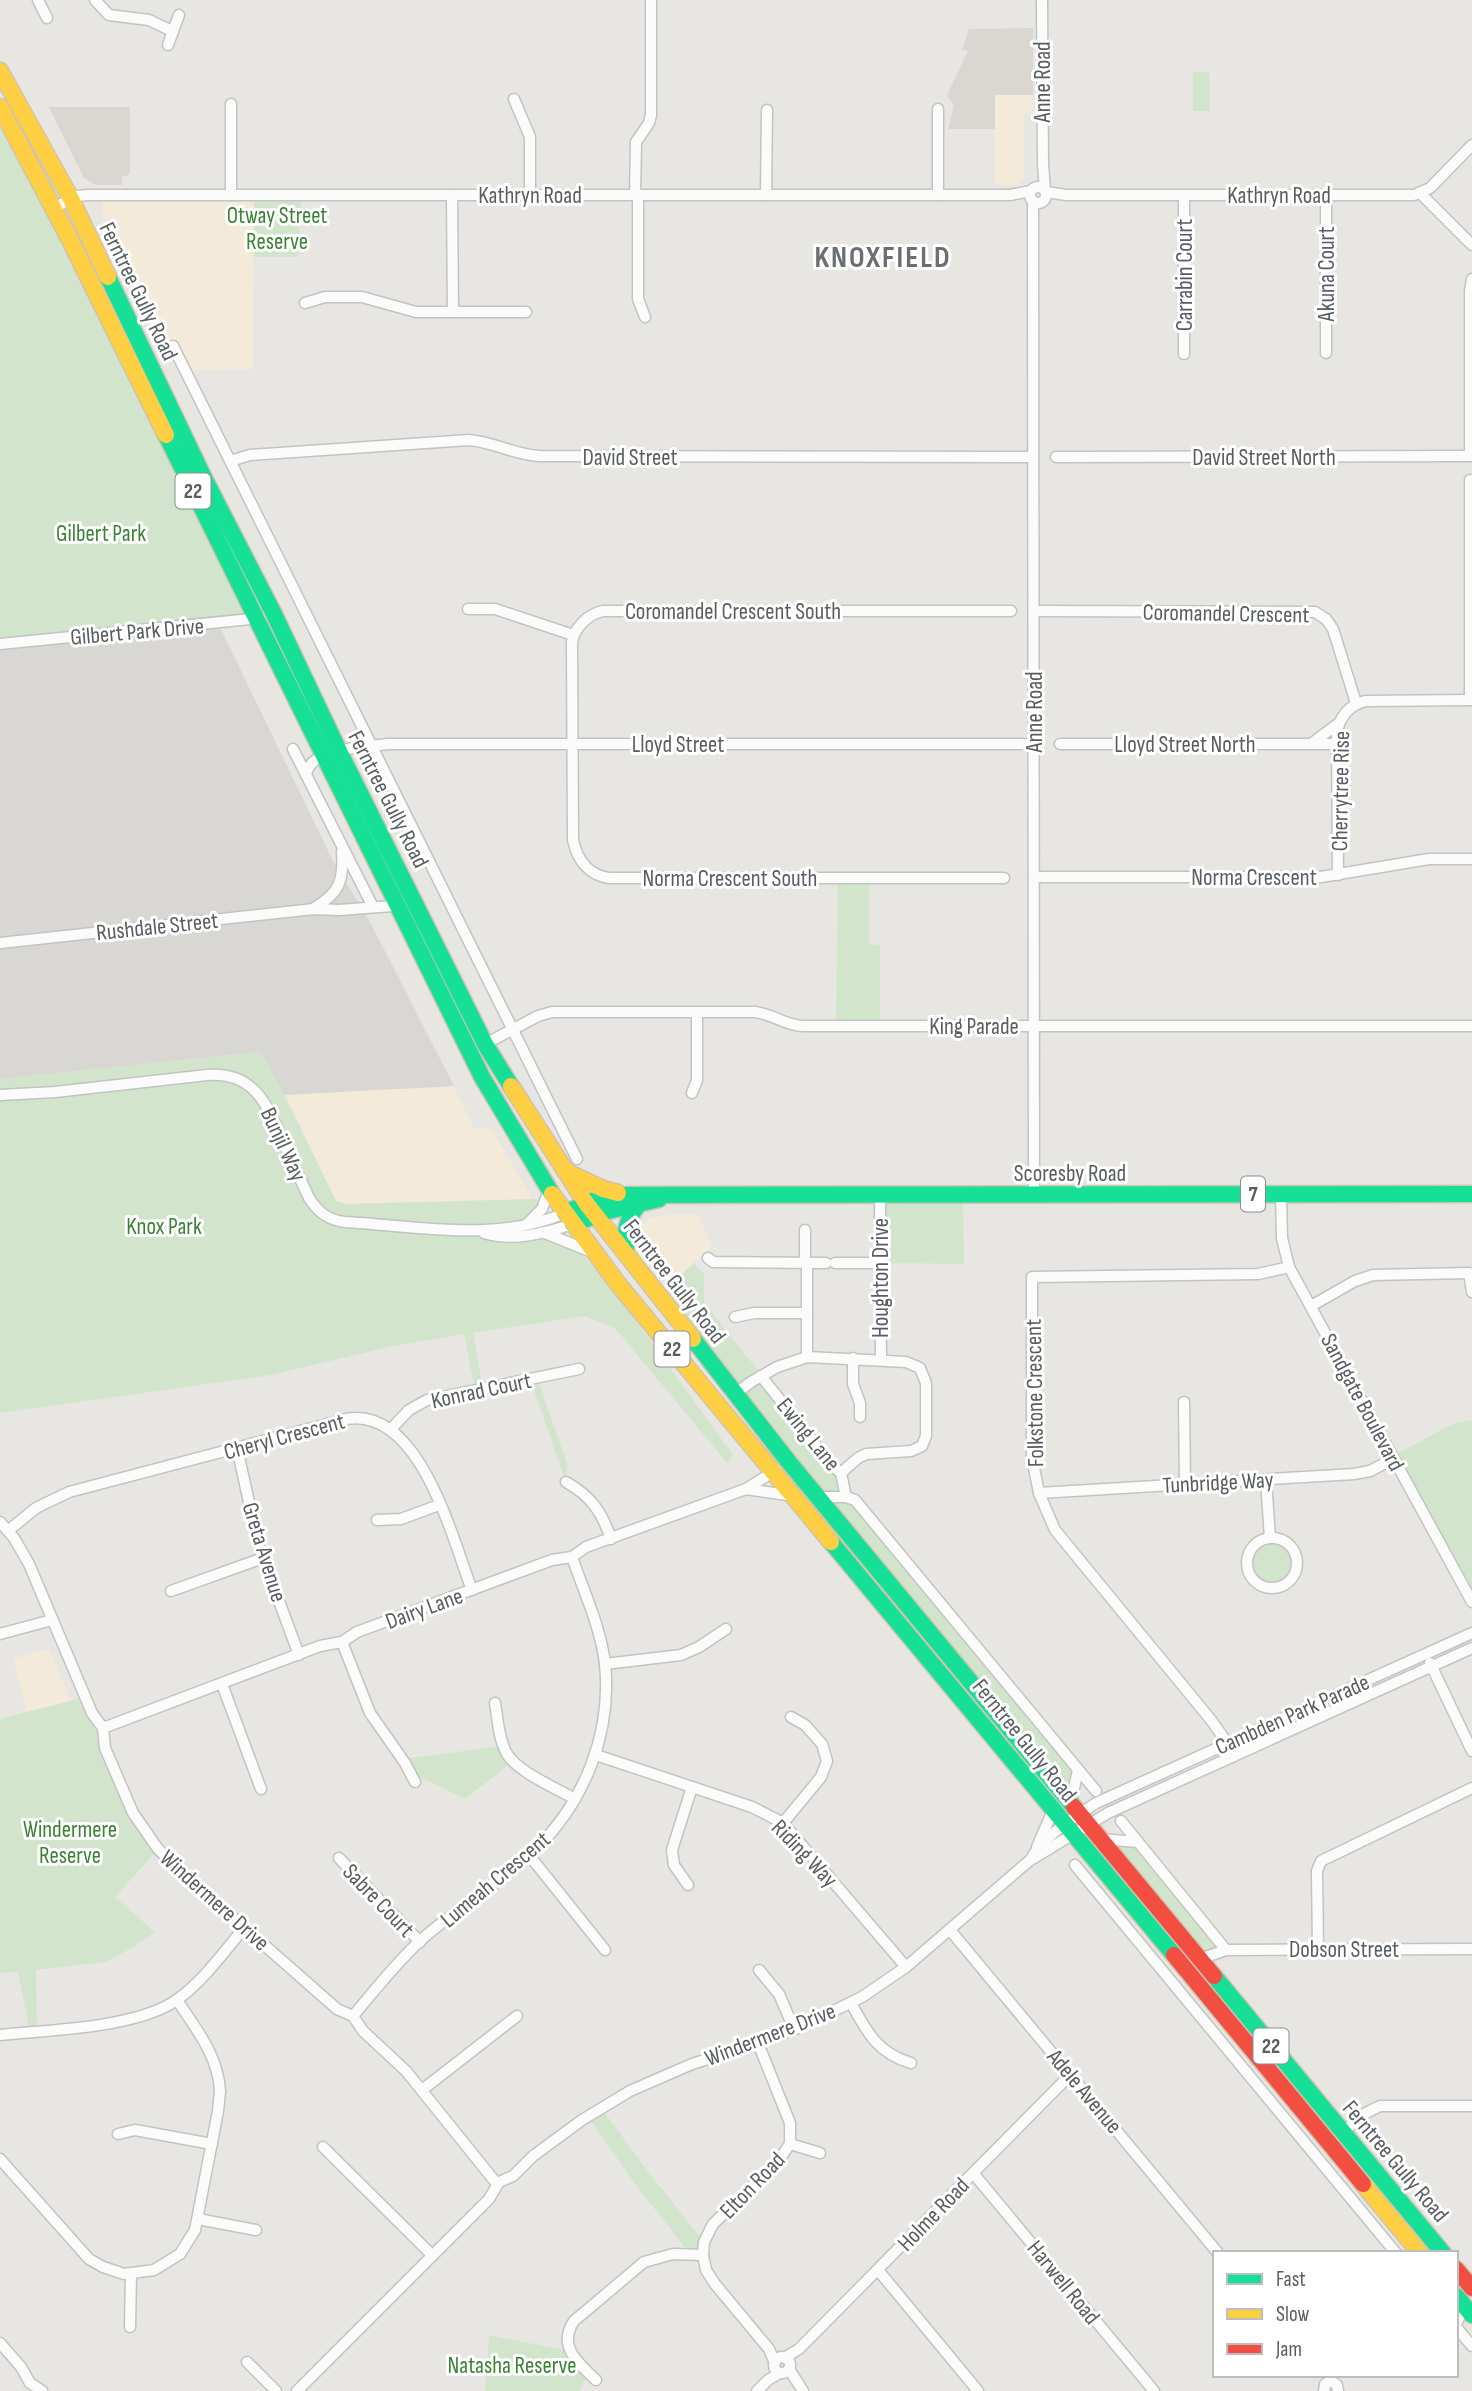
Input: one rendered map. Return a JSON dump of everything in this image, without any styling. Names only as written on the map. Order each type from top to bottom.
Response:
[{"type":"main road","name":"Ferntree Gully Road","points":[[0,71],[71,200],[144,355],[273,612],[397,905],[482,1077],[549,1190],[593,1252],[1418,2251]]},
{"type":"main road","name":"Ferntree Gully Road","points":[[0,107],[54,208],[257,620],[413,897],[485,1044],[565,1171],[591,1209],[817,1497],[1441,2251]]},
{"type":"main road","points":[[129,362],[144,355]]},
{"type":"main road","points":[[565,1171],[603,1189],[621,1194]]},
{"type":"main road","name":"Scoresby Road","points":[[668,1196],[608,1211],[591,1209],[599,1198],[621,1194],[1472,1194]]},
{"type":"main road","points":[[626,1253],[624,1231],[630,1214],[638,1205]]},
{"type":"main road","name":"7","points":[[569,1218],[591,1209]]},
{"type":"main road","points":[[1458,2271],[1472,2288]]},
{"type":"street","points":[[38,0],[47,18]]},
{"type":"street","points":[[95,0],[109,15],[143,19],[172,31]]},
{"type":"street","points":[[645,317],[638,299],[636,142],[649,123],[651,115],[651,0]]},
{"type":"street","name":"Anne Road","points":[[1034,1195],[1034,229],[1042,164],[1042,0]]},
{"type":"street","points":[[167,45],[179,15]]},
{"type":"street","points":[[514,99],[530,137],[530,195]]},
{"type":"street","points":[[230,195],[231,104]]},
{"type":"street","points":[[938,109],[938,195]]},
{"type":"street","points":[[766,195],[767,110]]},
{"type":"street","points":[[1472,145],[1430,188],[1420,193],[1472,245]]},
{"type":"street","name":"Kathryn Road","points":[[54,208],[88,195],[1038,196],[1420,193]]},
{"type":"street","points":[[452,195],[453,312]]},
{"type":"street","name":"Carrabin Court","points":[[1184,195],[1184,354]]},
{"type":"street","name":"Akuna Court","points":[[1326,195],[1326,353]]},
{"type":"street","points":[[1471,456],[1472,279]]},
{"type":"street","points":[[305,303],[325,297],[362,297],[410,311],[526,312]]},
{"type":"street","name":"Ferntree Gully Road","points":[[173,346],[577,1159]]},
{"type":"street","name":"David Street","points":[[230,461],[250,456],[469,440],[540,456],[1034,457]]},
{"type":"street","name":"David Street North","points":[[1056,457],[1471,456]]},
{"type":"street","points":[[1470,480],[1471,700]]},
{"type":"street","points":[[468,609],[495,610],[573,635],[572,744]]},
{"type":"street","name":"Coromandel Crescent South","points":[[573,635],[597,612],[612,611],[1011,611]]},
{"type":"street","name":"Coromandel Crescent","points":[[1034,611],[1315,612],[1326,619],[1332,629],[1356,703]]},
{"type":"street","name":"Gilbert Park Drive","points":[[0,644],[257,620],[273,612]]},
{"type":"street","name":"Cherrytree Rise","points":[[1338,875],[1337,744],[1339,723],[1347,711],[1356,703],[1371,700],[1471,700]]},
{"type":"street","points":[[1310,744],[1339,723]]},
{"type":"street","name":"Lloyd Street","points":[[331,753],[398,744],[1034,744]]},
{"type":"street","name":"Norma Crescent South","points":[[572,744],[573,840],[583,864],[598,876],[1004,878]]},
{"type":"street","name":"Lloyd Street North","points":[[1060,744],[1337,744]]},
{"type":"street","points":[[293,749],[373,907]]},
{"type":"street","name":"Ferntree Gully Road","points":[[306,775],[309,765],[331,753]]},
{"type":"street","points":[[314,909],[328,899],[340,883],[343,868],[341,848]]},
{"type":"street","name":"Norma Crescent","points":[[1034,877],[1321,877],[1429,859],[1472,859]]},
{"type":"street","name":"Rushdale Street","points":[[0,943],[314,909],[339,910],[397,905],[413,897]]},
{"type":"street","name":"King Parade","points":[[485,1044],[538,1016],[552,1012],[762,1013],[790,1025],[802,1026],[1472,1026]]},
{"type":"street","points":[[692,1093],[697,1080],[697,1013]]},
{"type":"street","name":"Bunjil Way","points":[[0,1095],[55,1092],[214,1074],[229,1076],[249,1085],[264,1101],[309,1198],[317,1210],[327,1217],[345,1222],[477,1231],[569,1218]]},
{"type":"street","points":[[527,1225],[542,1209],[549,1190]]},
{"type":"street","name":"Sandgate Boulevard","points":[[1281,1194],[1282,1238],[1289,1267],[1472,1602]]},
{"type":"street","name":"Houghton Drive","points":[[880,1196],[881,1360]]},
{"type":"street","name":"Bunjil Way","points":[[477,1231],[508,1237],[544,1233],[569,1218]]},
{"type":"street","points":[[805,1230],[807,1357]]},
{"type":"street","points":[[544,1233],[593,1252]]},
{"type":"street","points":[[708,1258],[713,1262],[880,1264]]},
{"type":"street","name":"Folkstone Crescent","points":[[1232,1757],[1212,1720],[1063,1541],[1049,1518],[1039,1493],[1032,1448],[1032,1277],[1263,1274],[1289,1267]]},
{"type":"street","points":[[1311,1306],[1360,1279],[1384,1273],[1469,1273],[1472,1292]]},
{"type":"street","points":[[735,1317],[754,1312],[807,1313]]},
{"type":"street","points":[[735,1394],[784,1364],[807,1357],[910,1362],[923,1371],[926,1383],[925,1440],[920,1448],[863,1455],[841,1473]]},
{"type":"street","points":[[853,1358],[853,1384],[860,1403],[860,1417]]},
{"type":"street","name":"Konrad Court","points":[[391,1429],[409,1410],[427,1400],[579,1369]]},
{"type":"street","name":"Ewing Lane","points":[[761,1376],[826,1460],[841,1473],[846,1497]]},
{"type":"street","points":[[1184,1402],[1185,1484]]},
{"type":"street","name":"Cheryl Crescent","points":[[9,1530],[36,1508],[60,1496],[354,1417],[378,1421],[391,1429]]},
{"type":"street","points":[[391,1429],[416,1458],[439,1505],[472,1590]]},
{"type":"street","name":"Greta Avenue","points":[[237,1448],[263,1558],[299,1655]]},
{"type":"street","name":"Tunbridge Way","points":[[1039,1493],[1354,1474],[1370,1471],[1393,1459]]},
{"type":"street","name":"Dairy Lane","points":[[103,1728],[329,1643],[342,1642],[357,1632],[555,1559],[572,1558],[586,1547],[746,1489],[788,1461]]},
{"type":"street","points":[[1266,1480],[1270,1538]]},
{"type":"street","points":[[566,1482],[583,1492],[598,1508],[611,1539]]},
{"type":"street","name":"Dairy Lane","points":[[746,1489],[794,1497]]},
{"type":"street","points":[[817,1497],[846,1497]]},
{"type":"street","name":"Ferntree Gully Road","points":[[846,1497],[856,1502],[1078,1770],[1080,1813]]},
{"type":"street","points":[[377,1520],[401,1519],[439,1505]]},
{"type":"street","name":"Windermere Drive","points":[[0,1522],[9,1530],[24,1555],[94,1717],[103,1728],[104,1744],[116,1776],[133,1813],[147,1835],[171,1863],[244,1928],[337,2009],[353,2017],[363,2031],[422,2090],[496,2185]]},
{"type":"street","points":[[1270,1538],[1286,1543],[1296,1557],[1294,1574],[1289,1581],[1274,1588],[1259,1585],[1249,1573],[1247,1565],[1251,1549],[1262,1540],[1270,1538]]},
{"type":"street","points":[[171,1591],[263,1558]]},
{"type":"street","name":"Lumeah Crescent","points":[[353,2017],[419,1942],[528,1855],[554,1828],[575,1799],[596,1755],[604,1713],[605,1664],[598,1634],[572,1558]]},
{"type":"street","points":[[0,1634],[52,1620]]},
{"type":"street","points":[[605,1664],[681,1655],[726,1629]]},
{"type":"street","name":"Cambden Park Parade","points":[[1080,1813],[1226,1743],[1472,1633]]},
{"type":"street","points":[[342,1642],[370,1713],[415,1782]]},
{"type":"street","name":"Cambden Park Parade","points":[[1080,1813],[1119,1808],[1472,1648]]},
{"type":"street","points":[[1426,1654],[1472,1751]]},
{"type":"street","points":[[222,1684],[261,1789]]},
{"type":"street","points":[[495,1703],[501,1738],[509,1758],[575,1799]]},
{"type":"street","points":[[783,1823],[821,1777],[827,1762],[822,1744],[805,1725],[791,1717]]},
{"type":"street","name":"Riding Way","points":[[596,1755],[760,1810],[783,1823],[906,1967]]},
{"type":"street","points":[[1078,1770],[1096,1791]]},
{"type":"street","points":[[688,1885],[674,1865],[672,1850],[692,1787]]},
{"type":"street","points":[[1318,1949],[1316,1860],[1472,1788]]},
{"type":"street","points":[[1111,1796],[1119,1808]]},
{"type":"street","name":"Windermere Drive","points":[[1030,1861],[1051,1815],[1051,1807]]},
{"type":"street","points":[[1070,1830],[1080,1813]]},
{"type":"street","points":[[1121,1821],[1221,1952],[1212,1974]]},
{"type":"street","name":"Windermere Drive","points":[[1035,1850],[1070,1830]]},
{"type":"street","name":"Windermere Drive","points":[[297,2391],[488,2199],[496,2185],[513,2176],[533,2156],[582,2120],[630,2091],[685,2067],[758,2043],[851,2003],[906,1967],[1070,1830]]},
{"type":"street","points":[[1100,1839],[1138,1842]]},
{"type":"street","points":[[1086,1879],[1088,1852]]},
{"type":"street","points":[[528,1855],[605,1950]]},
{"type":"street","name":"Sabre Court","points":[[339,1857],[419,1942]]},
{"type":"street","points":[[1075,1865],[1394,2251]]},
{"type":"street","points":[[0,2035],[131,2018],[158,2010],[177,2000],[200,1979],[244,1928]]},
{"type":"street","name":"Adele Avenue","points":[[950,1930],[1216,2251]]},
{"type":"street","name":"Dobson Street","points":[[1200,1959],[1221,1952],[1472,1949]]},
{"type":"street","points":[[759,1970],[779,1994],[794,2029]]},
{"type":"street","points":[[0,2159],[89,2259],[110,2270],[131,2274],[154,2270],[175,2258],[190,2240],[198,2219],[220,2100],[219,2072],[209,2048],[177,2000]]},
{"type":"street","points":[[851,2003],[884,2051],[891,2057],[911,2063]]},
{"type":"street","points":[[422,2090],[517,2016]]},
{"type":"street","name":"Elton Road","points":[[703,2255],[704,2242],[713,2224],[776,2164],[790,2144],[790,2123],[758,2043]]},
{"type":"street","name":"Holme Road","points":[[757,2391],[1071,2074]]},
{"type":"street","points":[[1343,2132],[1366,2113],[1380,2106],[1472,2106]]},
{"type":"street","points":[[118,2134],[135,2130],[212,2144]]},
{"type":"street","points":[[790,2144],[820,2153]]},
{"type":"street","points":[[323,2147],[432,2255]]},
{"type":"street","name":"Harwell Road","points":[[973,2173],[1154,2391]]},
{"type":"street","points":[[198,2219],[256,2230]]},
{"type":"street","points":[[596,2380],[576,2360],[568,2347],[568,2333],[574,2321],[644,2262],[673,2254],[703,2255],[709,2276],[803,2391]]},
{"type":"street","points":[[878,2270],[978,2391]]},
{"type":"street","points":[[130,2327],[131,2274]]},
{"type":"street","points":[[1458,2328],[1472,2346]]},
{"type":"street","points":[[0,2343],[21,2367],[30,2383],[43,2391]]},
{"type":"street","points":[[247,2362],[276,2391]]},
{"type":"street","points":[[19,2391],[30,2383]]},
{"type":"shaded area","points":[[1033,28],[1033,95],[995,95],[995,129],[948,129],[954,106],[947,95],[968,51],[962,50],[969,29]]},
{"type":"shaded area","points":[[995,95],[1033,95],[1033,112],[1024,113],[1024,178],[1019,181],[1019,185],[995,185]]},
{"type":"shaded area","points":[[49,107],[130,107],[130,173],[122,176],[122,185],[96,185],[84,178]]},
{"type":"shaded area","points":[[102,195],[254,195],[253,369],[191,370],[183,354],[165,357],[102,214]]},
{"type":"shaded area","points":[[218,623],[333,861],[369,920],[454,1086],[284,1095],[260,1052],[0,1079],[0,644]]},
{"type":"shaded area","points":[[454,1087],[474,1129],[491,1128],[532,1199],[346,1204],[336,1201],[285,1093]]},
{"type":"shaded area","points":[[698,1215],[712,1247],[672,1282],[635,1237],[649,1218]]},
{"type":"shaded area","points":[[49,1649],[71,1701],[27,1713],[13,1659]]},
{"type":"green space","points":[[1193,72],[1209,72],[1210,111],[1193,111]]},
{"type":"green space","name":"Gilbert Park","points":[[0,107],[257,620],[0,644]]},
{"type":"green space","name":"Otway Street Reserve","points":[[254,199],[301,199],[298,257],[254,257]]},
{"type":"green space","points":[[838,878],[869,878],[869,944],[880,945],[880,1026],[836,1026]]},
{"type":"green space","name":"Knox Park","points":[[261,1052],[336,1201],[346,1204],[537,1199],[626,1307],[733,1455],[728,1464],[615,1328],[584,1316],[473,1333],[483,1388],[475,1390],[464,1334],[393,1346],[271,1375],[0,1413],[0,1079]]},
{"type":"green space","points":[[880,1196],[963,1196],[964,1264],[880,1263]]},
{"type":"green space","points":[[694,1263],[704,1274],[704,1303],[838,1470],[846,1497],[853,1499],[1078,1770],[1071,1802],[659,1296]]},
{"type":"green space","points":[[537,1378],[567,1463],[566,1482],[530,1379]]},
{"type":"green space","points":[[1472,1420],[1472,1602],[1392,1456],[1455,1423]]},
{"type":"green space","points":[[1272,1538],[1290,1545],[1297,1563],[1290,1581],[1272,1588],[1254,1581],[1247,1563],[1254,1545]]},
{"type":"green space","name":"Windermere Reserve","points":[[85,1697],[116,1776],[158,1849],[115,1897],[155,1932],[105,1962],[36,1970],[37,2031],[30,2032],[18,1972],[0,1973],[0,1719]]},
{"type":"green space","points":[[503,1746],[512,1762],[465,1799],[410,1772],[402,1759]]},
{"type":"green space","points":[[1100,1839],[1138,1842],[1226,1950],[1200,1959]]},
{"type":"green space","points":[[601,2108],[704,2242],[703,2255],[690,2254],[587,2116]]},
{"type":"green space","name":"Natasha Reserve","points":[[489,2335],[569,2351],[588,2373],[580,2391],[485,2391]]},
{"type":"traffic: fast","points":[[108,277],[339,751],[485,1044],[511,1086]]},
{"type":"traffic: fast","points":[[166,435],[482,1077],[552,1194]]},
{"type":"traffic: fast","points":[[565,1213],[592,1201],[627,1195],[1472,1194]]},
{"type":"traffic: fast","points":[[573,1224],[608,1211],[659,1199]]},
{"type":"traffic: fast","points":[[626,1253],[627,1228],[638,1205]]},
{"type":"traffic: fast","points":[[693,1339],[788,1461],[1074,1807]]},
{"type":"traffic: fast","points":[[831,1542],[1174,1955]]},
{"type":"traffic: fast","points":[[1214,1976],[1441,2251]]},
{"type":"traffic: fast","points":[[1458,2298],[1472,2315]]},
{"type":"traffic: slow","points":[[0,71],[71,199],[108,277]]},
{"type":"traffic: slow","points":[[0,107],[68,236],[166,435]]},
{"type":"traffic: slow","points":[[511,1086],[586,1203],[693,1339]]},
{"type":"traffic: slow","points":[[565,1171],[618,1193]]},
{"type":"traffic: slow","points":[[552,1194],[618,1284],[831,1542]]},
{"type":"traffic: slow","points":[[1363,2184],[1418,2251]]},
{"type":"traffic: jam","points":[[1074,1807],[1214,1976]]},
{"type":"traffic: jam","points":[[1174,1955],[1363,2184]]},
{"type":"traffic: jam","points":[[1458,2271],[1472,2288]]},
{"type":"district","name":"KNOXFIELD","points":[[883,257]]}]
